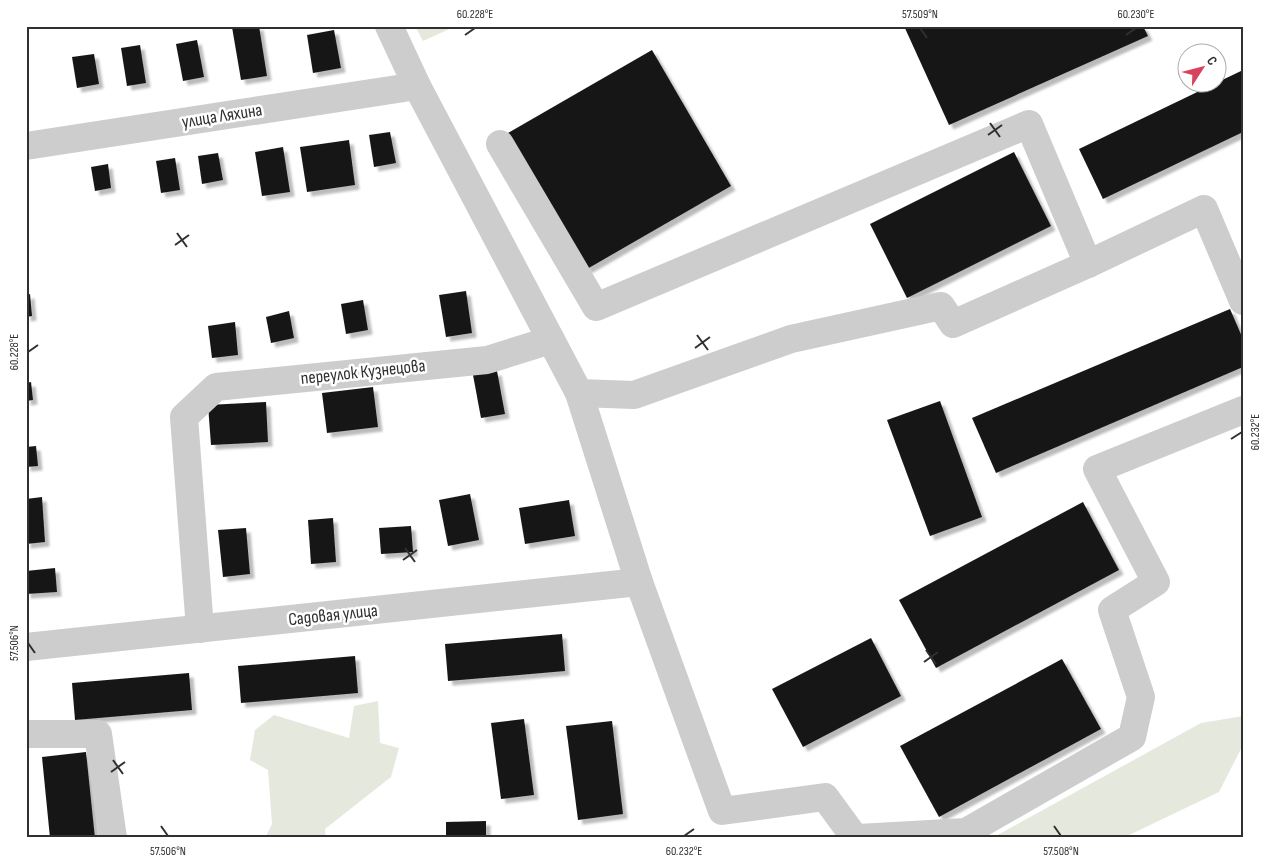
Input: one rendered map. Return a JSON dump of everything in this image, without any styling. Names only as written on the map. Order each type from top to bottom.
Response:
[{"type":"street","points":[[389,26],[417,86],[579,393],[639,582],[722,811],[825,798],[857,838],[966,832],[1132,737],[1141,697],[1112,610],[1156,582],[1097,469],[1243,410]]},
{"type":"street","name":"улица Ляхина","points":[[26,146],[417,86]]},
{"type":"street","points":[[500,144],[596,307],[1029,124],[1088,264]]},
{"type":"street","points":[[579,393],[634,394],[791,339],[941,306],[953,324],[1088,264],[1204,209],[1243,301]]},
{"type":"street","name":"переулок Кузнецова","points":[[200,629],[184,417],[216,387],[487,360],[551,340]]},
{"type":"street","name":"Садовая улица","points":[[26,648],[639,582]]},
{"type":"street","points":[[26,734],[98,734],[113,838]]},
{"type":"shaded area","points":[[415,26],[456,26],[423,41]]},
{"type":"shaded area","points":[[378,701],[380,743],[399,748],[391,777],[325,829],[326,838],[265,838],[272,824],[268,770],[250,760],[255,730],[274,715],[349,738],[354,706]]},
{"type":"shaded area","points":[[1243,716],[1243,745],[1219,792],[1123,838],[992,838],[1201,723]]},
{"type":"building","points":[[259,26],[267,76],[241,80],[232,27]]},
{"type":"building","points":[[904,26],[1143,26],[1148,36],[949,125]]},
{"type":"building","points":[[334,30],[341,68],[313,73],[307,35]]},
{"type":"building","points":[[197,40],[204,77],[183,81],[176,44]]},
{"type":"building","points":[[140,45],[146,83],[127,86],[121,48]]},
{"type":"building","points":[[652,50],[731,186],[587,269],[508,133]]},
{"type":"building","points":[[94,54],[99,84],[77,88],[72,57]]},
{"type":"building","points":[[1243,70],[1243,132],[1103,199],[1079,149],[1197,92],[1226,92],[1226,78]]},
{"type":"building","points":[[390,132],[396,163],[374,167],[369,135]]},
{"type":"building","points":[[349,140],[355,185],[307,192],[300,147]]},
{"type":"building","points":[[283,147],[290,192],[262,196],[255,152]]},
{"type":"building","points":[[1014,152],[1051,226],[907,298],[870,224]]},
{"type":"building","points":[[218,153],[223,180],[202,184],[198,156]]},
{"type":"building","points":[[175,158],[180,190],[161,193],[156,161]]},
{"type":"building","points":[[108,164],[111,188],[95,191],[91,167]]},
{"type":"building","points":[[466,291],[472,333],[446,337],[439,295]]},
{"type":"building","points":[[30,294],[32,316],[26,317],[26,295]]},
{"type":"building","points":[[363,300],[368,330],[346,334],[341,304]]},
{"type":"building","points":[[1230,309],[1243,339],[1243,367],[996,473],[972,418]]},
{"type":"building","points":[[289,311],[294,338],[271,343],[266,317]]},
{"type":"building","points":[[235,322],[238,355],[212,358],[208,326]]},
{"type":"building","points":[[497,371],[505,414],[481,418],[473,375]]},
{"type":"building","points":[[31,382],[33,400],[26,401],[26,383]]},
{"type":"building","points":[[373,387],[378,427],[327,433],[322,393]]},
{"type":"building","points":[[940,401],[982,517],[930,536],[887,420]]},
{"type":"building","points":[[266,402],[268,442],[211,445],[208,405]]},
{"type":"building","points":[[36,446],[38,466],[26,467],[26,447]]},
{"type":"building","points":[[470,494],[479,540],[448,546],[439,500]]},
{"type":"building","points":[[42,497],[45,542],[26,544],[26,499]]},
{"type":"building","points":[[569,500],[575,536],[525,544],[519,508]]},
{"type":"building","points":[[1083,502],[1119,570],[936,668],[899,600]]},
{"type":"building","points":[[333,518],[336,562],[311,564],[308,520]]},
{"type":"building","points":[[411,526],[413,552],[381,554],[379,528]]},
{"type":"building","points":[[246,528],[250,574],[223,577],[218,530]]},
{"type":"building","points":[[55,568],[57,592],[26,594],[26,571]]},
{"type":"building","points":[[562,634],[565,671],[448,681],[445,644]]},
{"type":"building","points":[[871,638],[901,696],[803,747],[772,689]]},
{"type":"building","points":[[355,656],[358,693],[241,703],[238,666]]},
{"type":"building","points":[[1062,659],[1101,729],[939,817],[900,746]]},
{"type":"building","points":[[189,673],[192,710],[75,720],[72,683]]},
{"type":"building","points":[[524,719],[534,795],[501,799],[491,723]]},
{"type":"building","points":[[612,721],[623,814],[578,820],[566,726]]},
{"type":"building","points":[[86,752],[95,838],[50,838],[42,757]]},
{"type":"building","points":[[486,821],[486,838],[446,838],[446,822]]}]
